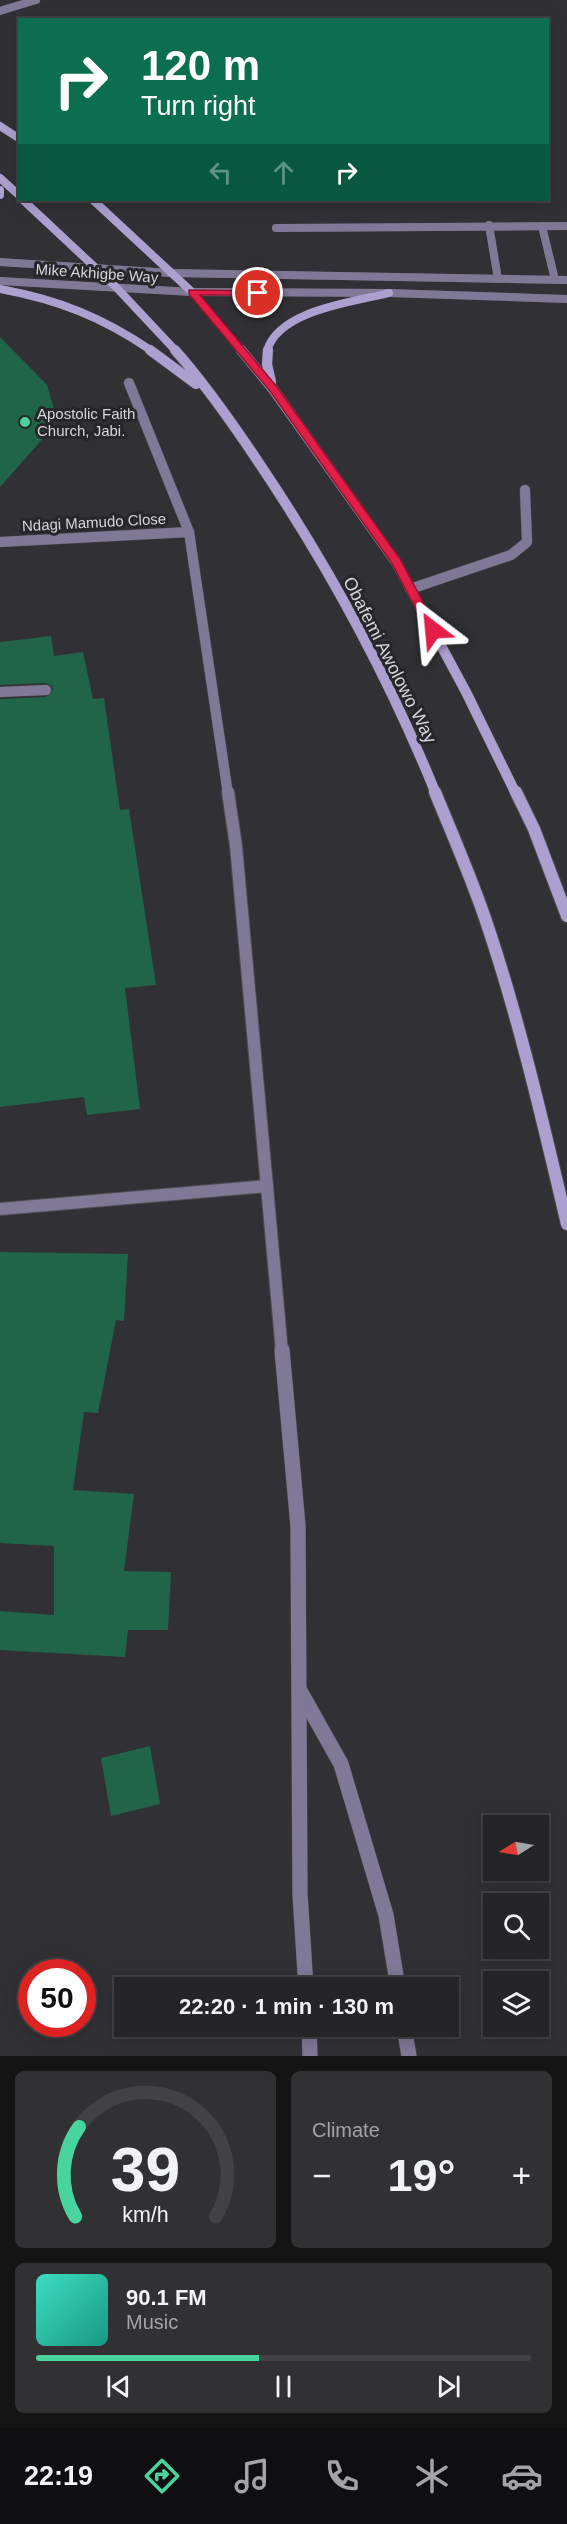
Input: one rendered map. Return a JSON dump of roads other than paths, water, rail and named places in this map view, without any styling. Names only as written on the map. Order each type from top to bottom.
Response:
[{"type":"main road","points":[[0,126],[18,138]]},
{"type":"main road","points":[[0,178],[18,194]]},
{"type":"main road","points":[[0,190],[0,195]]},
{"type":"main road","name":"Obafemi Awolowo Way","points":[[24,201],[119,289],[209,393],[267,474],[326,569],[378,667],[430,776],[488,925],[534,1086],[567,1224]]},
{"type":"main road","points":[[94,201],[192,292],[273,389],[396,562],[466,692],[534,829],[567,916]]},
{"type":"main road","points":[[0,289],[23,293],[88,314],[155,353],[209,393]]},
{"type":"main road","points":[[273,389],[266,363],[269,344],[282,327],[307,314],[389,293]]},
{"type":"street","points":[[0,11],[36,0]]},
{"type":"street","points":[[489,225],[498,279]]},
{"type":"street","points":[[542,226],[555,280]]},
{"type":"street","points":[[276,228],[567,226]]},
{"type":"street","name":"Mike Akhigbe Way","points":[[0,262],[171,273],[567,280]]},
{"type":"street","name":"Mike Akhigbe Way","points":[[0,280],[192,292],[389,293],[567,299]]},
{"type":"street","points":[[129,383],[189,532],[236,846],[298,1526],[300,1894],[305,1977]]},
{"type":"street","points":[[410,589],[511,555],[527,542],[525,490]]},
{"type":"street","name":"Ndagi Mamudo Close","points":[[0,542],[189,532]]},
{"type":"street","points":[[0,692],[46,690]]},
{"type":"street","points":[[0,1209],[267,1186]]},
{"type":"street","points":[[300,1691],[341,1764],[386,1915],[396,1977]]},
{"type":"street","points":[[309,2037],[310,2056]]},
{"type":"street","points":[[406,2037],[410,2056]]},
{"type":"place","name":"Apostolic Faith Church, Jabi.","points":[[25,422]]}]
